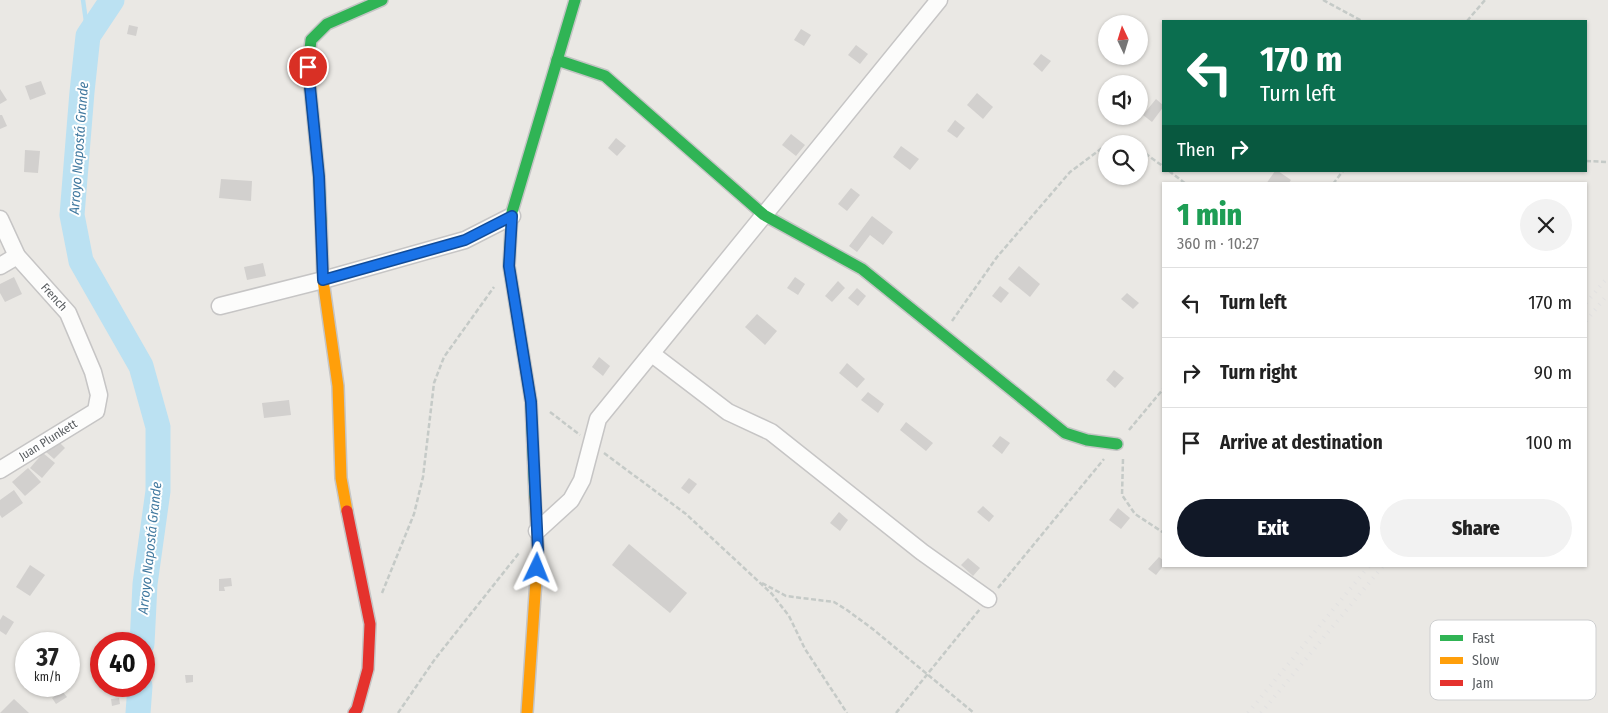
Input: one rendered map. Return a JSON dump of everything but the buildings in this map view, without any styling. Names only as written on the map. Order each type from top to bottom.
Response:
[{"type":"street","points":[[354,713],[357,709],[368,668],[370,624],[341,478],[338,386],[323,280],[319,177],[308,67],[311,40],[327,24],[382,0]]},
{"type":"street","points":[[528,713],[538,550],[531,402],[509,266],[512,216],[575,0]]},
{"type":"street","points":[[537,531],[571,500],[582,480],[598,419],[938,0]]},
{"type":"street","points":[[557,60],[605,76],[764,215],[862,269],[1064,433],[1087,440],[1117,444]]},
{"type":"street","points":[[220,306],[323,280],[465,240],[512,216]]},
{"type":"street","name":"French","points":[[0,219],[17,256],[68,313],[93,372],[99,395],[96,410]]},
{"type":"street","points":[[0,266],[17,256]]},
{"type":"street","points":[[652,354],[728,412],[771,432],[922,552],[988,600]]},
{"type":"street","name":"Juan Plunkett","points":[[0,470],[96,410]]},
{"type":"path","points":[[1323,0],[1360,20]]},
{"type":"path","points":[[1468,20],[1485,0]]},
{"type":"path","points":[[943,334],[1003,250],[1070,172],[1098,151]]},
{"type":"path","points":[[1148,155],[1162,166]]},
{"type":"path","points":[[1587,161],[1608,162]]},
{"type":"path","points":[[1170,172],[1183,182]]},
{"type":"path","points":[[1335,182],[1342,172]]},
{"type":"path","points":[[381,597],[416,504],[423,477],[434,383],[437,374],[444,357],[509,266]]},
{"type":"path","points":[[896,713],[927,673],[1162,390]]},
{"type":"path","points":[[531,402],[553,414],[686,514],[772,594],[789,616],[805,649],[847,713]]},
{"type":"path","points":[[1117,444],[1123,459],[1122,494],[1135,514],[1162,532]]},
{"type":"path","points":[[398,713],[435,659],[519,553]]},
{"type":"path","points":[[758,581],[786,596],[834,602],[874,630],[974,713]]},
{"type":"waterway","points":[[83,0],[88,36]]},
{"type":"waterway","name":"Arroyo Napostá Grande","points":[[112,0],[88,36],[72,215],[81,261],[141,366],[158,427],[158,491],[145,584],[143,632]]},
{"type":"waterway","name":"Arroyo Napostá Grande","points":[[138,713],[139,697]]},
{"type":"railway","points":[[1587,302],[1608,277]]},
{"type":"railway","points":[[1587,320],[1608,294]]},
{"type":"railway","points":[[1248,713],[1368,567]]},
{"type":"railway","points":[[1261,713],[1382,567]]},
{"type":"traffic: fast","points":[[321,222],[319,177],[308,67],[311,40],[327,24],[382,0]]},
{"type":"traffic: fast","points":[[535,497],[531,402],[509,266],[512,212],[575,0]]},
{"type":"traffic: fast","points":[[557,60],[605,76],[764,215],[862,269],[1065,433],[1087,440],[1117,444]]},
{"type":"traffic: slow","points":[[321,222],[323,280],[338,386],[341,478],[347,511]]},
{"type":"traffic: slow","points":[[527,713],[538,550],[535,497]]},
{"type":"traffic: jam","points":[[347,511],[370,624],[368,669],[357,709],[354,713]]},
{"type":"route","points":[[308,67],[311,115],[319,177],[323,280],[465,240],[512,216],[509,266],[531,402],[538,550],[537,568]]}]
